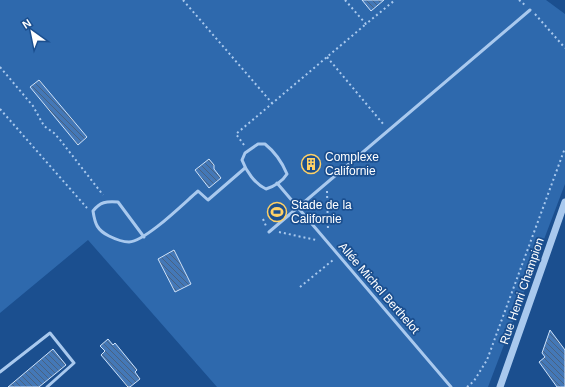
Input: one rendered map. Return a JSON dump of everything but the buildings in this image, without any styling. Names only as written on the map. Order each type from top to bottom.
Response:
[{"type":"street","name":"Rue Henri Champion","points":[[500,387],[565,202]]},
{"type":"lane","points":[[269,232],[530,10]]},
{"type":"lane","points":[[258,144],[265,144],[271,149],[284,166],[287,174],[283,180],[266,189],[261,186],[245,168],[242,160],[245,153],[249,151],[258,144]]},
{"type":"lane","points":[[144,237],[118,202],[108,201],[98,205],[93,211],[95,223],[103,232],[116,240],[130,242],[144,237],[198,191],[208,200],[245,168]]},
{"type":"lane","name":"Allée Michel Berthelot","points":[[277,184],[451,387]]},
{"type":"lane","points":[[0,372],[50,333],[74,363],[47,387]]},
{"type":"path","points":[[183,0],[272,103]]},
{"type":"path","points":[[345,0],[366,24]]},
{"type":"path","points":[[249,151],[236,134],[395,0]]},
{"type":"path","points":[[519,0],[540,20],[565,48]]},
{"type":"path","points":[[327,57],[388,130]]},
{"type":"path","points":[[0,67],[33,106],[44,126],[54,133],[61,141],[108,201]]},
{"type":"path","points":[[0,109],[86,208],[93,211]]},
{"type":"path","points":[[467,387],[474,381],[487,360],[565,148]]},
{"type":"path","points":[[300,287],[338,255]]},
{"type":"shaded area","name":"Stade de la Californie","points":[[0,0],[546,0],[565,14],[565,184],[488,387],[217,387],[88,240],[0,313]]},
{"type":"place","name":"Complexe Californie","points":[[311,164]]},
{"type":"place","name":"Stade de la Californie","points":[[277,212]]}]
